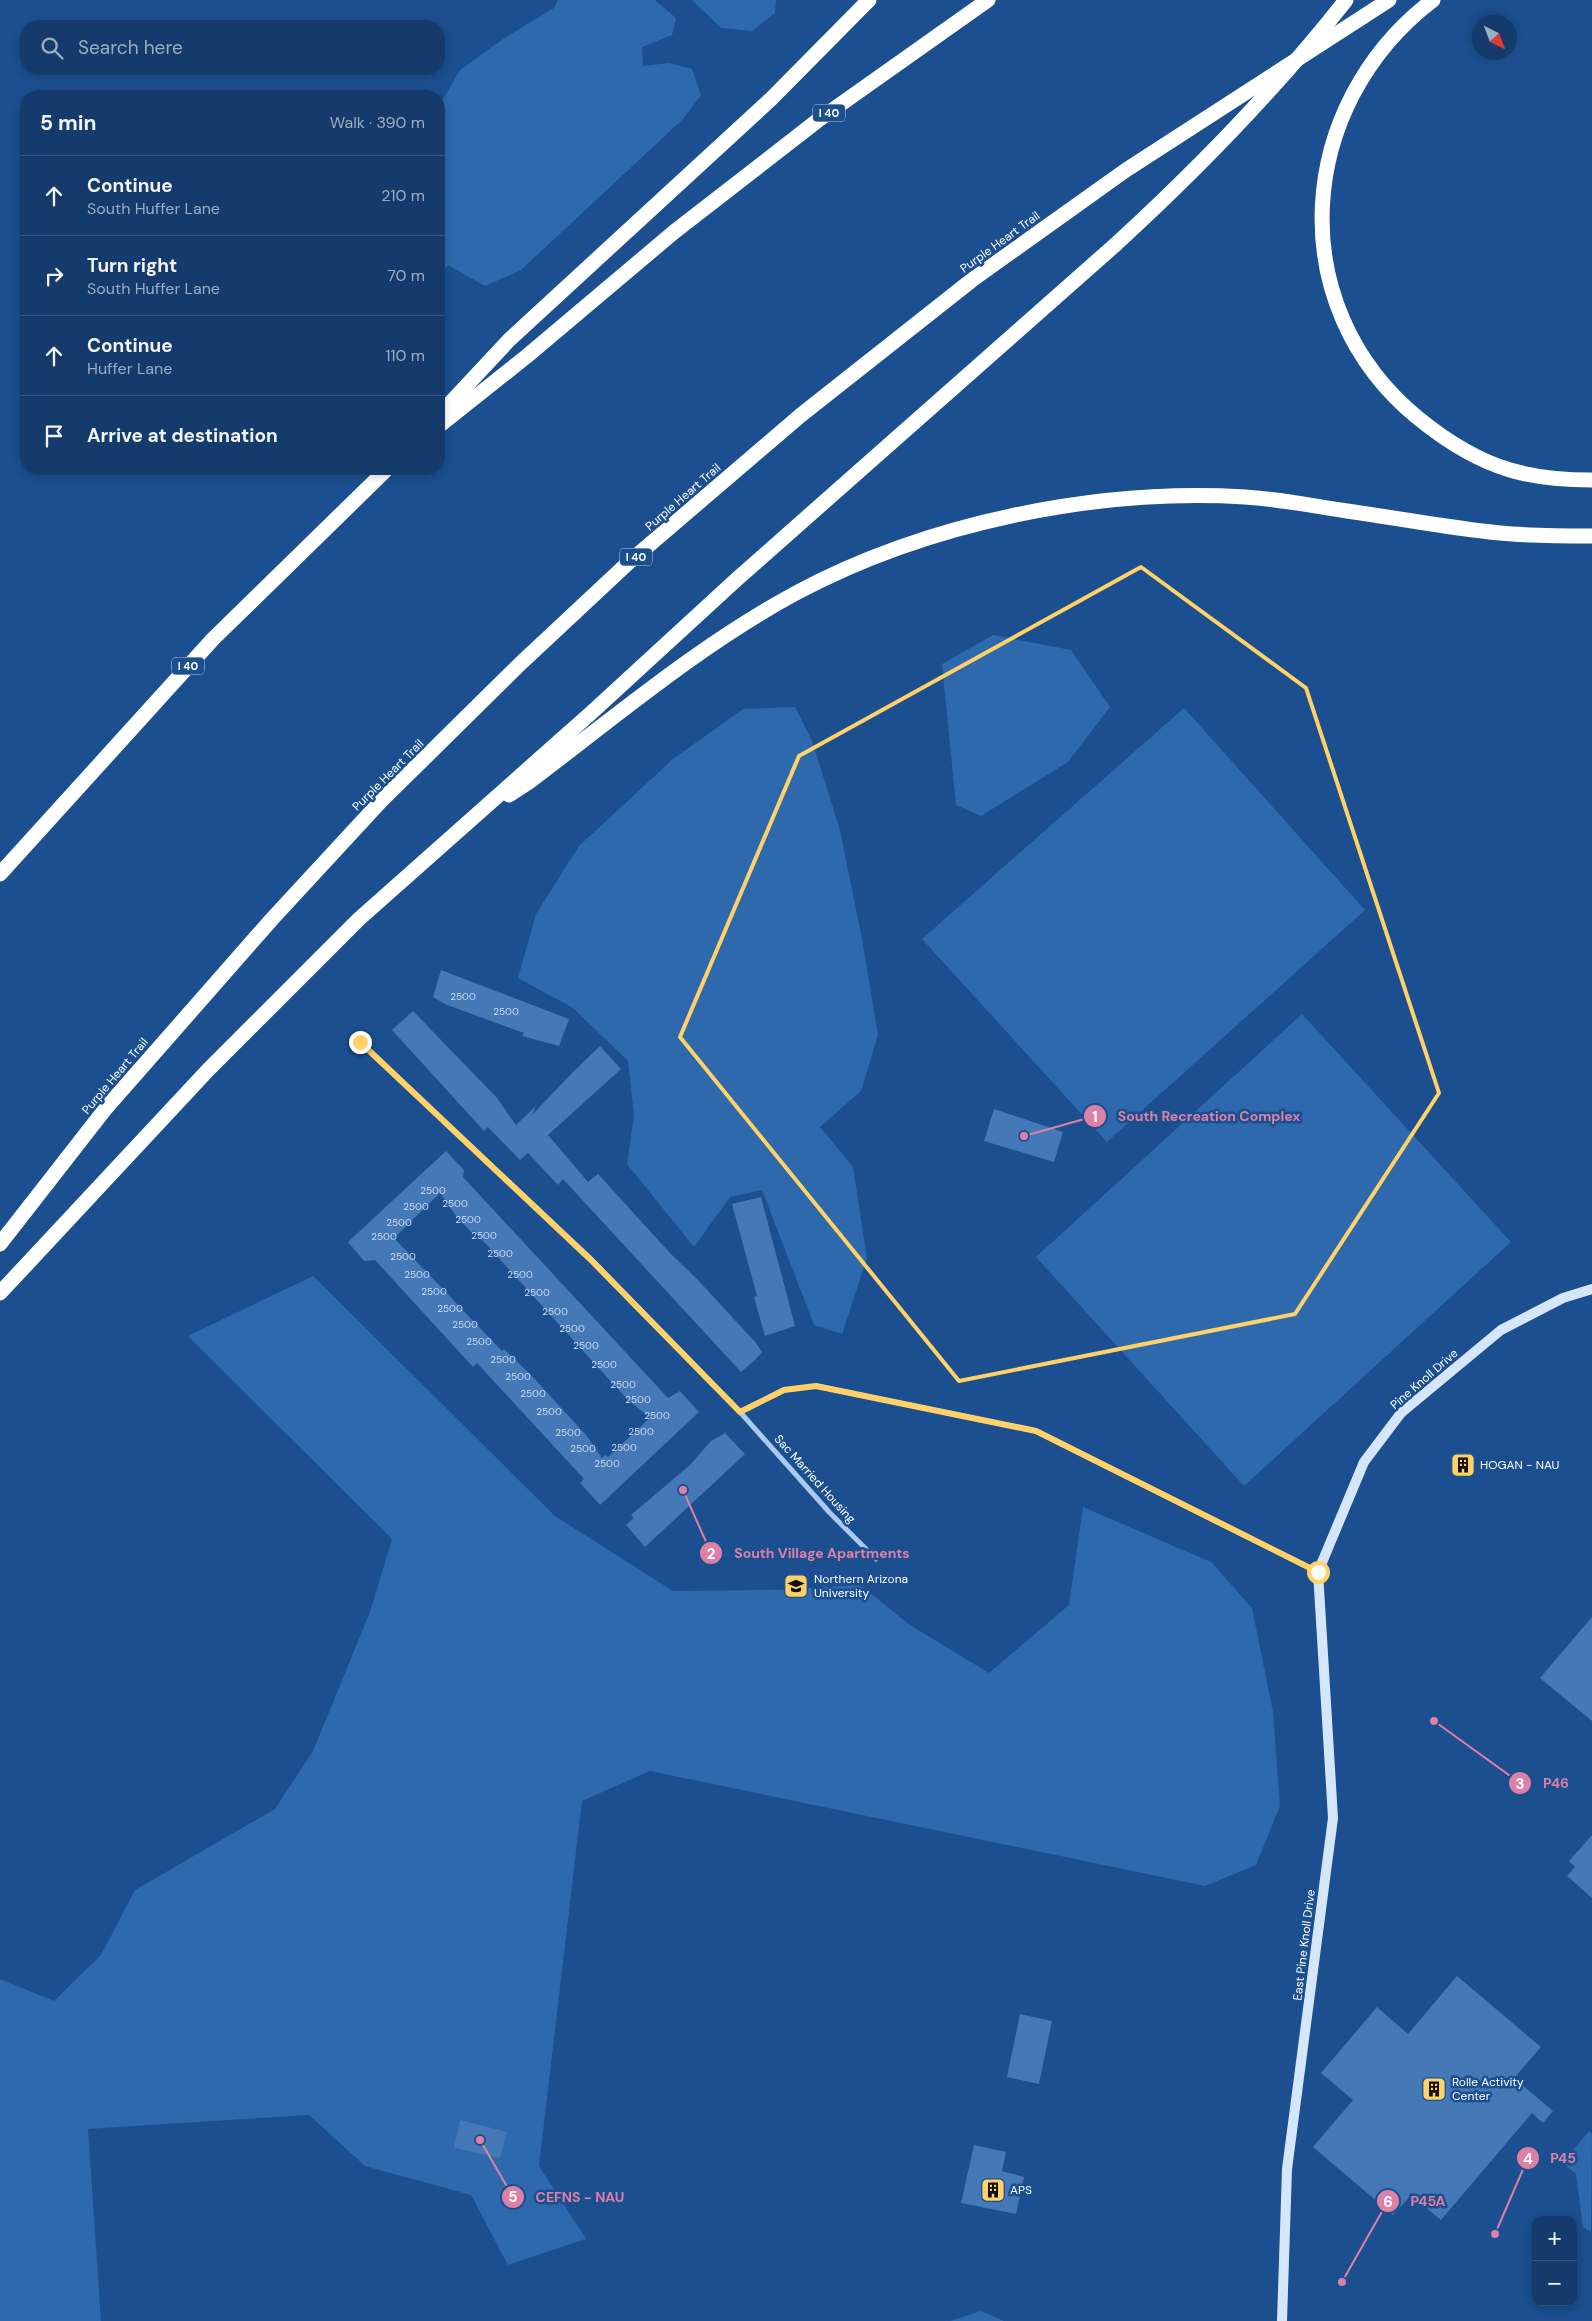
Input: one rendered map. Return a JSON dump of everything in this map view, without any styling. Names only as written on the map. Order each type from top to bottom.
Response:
[{"type":"highway","points":[[445,409],[509,340],[772,99],[869,0]]},
{"type":"highway","name":"I 40","points":[[445,421],[527,356],[674,232],[817,121],[988,0]]},
{"type":"highway","points":[[0,1293],[122,1160],[280,997],[359,919],[737,579],[1173,192],[1245,118],[1316,39],[1346,0]]},
{"type":"highway","name":"Purple Heart Trail","points":[[0,1244],[106,1108],[272,919],[395,788],[521,663],[628,563],[801,415],[972,280],[1126,170],[1389,0]]},
{"type":"highway","points":[[1433,0],[1407,24],[1375,60],[1352,95],[1340,122],[1330,158],[1322,209],[1322,238],[1326,270],[1334,302],[1349,334],[1367,365],[1388,390],[1431,429],[1470,454],[1508,469],[1545,478],[1592,480]]},
{"type":"highway","name":"I 40","points":[[0,874],[212,639],[381,475]]},
{"type":"highway","points":[[467,822],[529,782],[674,672],[746,623],[796,593],[900,548],[983,522],[1025,512],[1131,499],[1245,497],[1499,533],[1592,536]]},
{"type":"street","name":"Sac Married Housing","points":[[354,1037],[591,1260],[740,1412],[830,1513],[876,1558]]},
{"type":"street","name":"Pine Knoll Drive","points":[[1318,1572],[1364,1462],[1401,1413],[1501,1330],[1563,1298],[1592,1289]]},
{"type":"street","points":[[740,1412],[784,1390],[816,1386],[1036,1431],[1318,1572]]},
{"type":"street","name":"East Pine Knoll Drive","points":[[1282,2321],[1287,2169],[1333,1818],[1318,1572]]},
{"type":"highlighted area","points":[[1141,567],[1306,688],[1439,1093],[1295,1314],[959,1381],[680,1037],[799,756]]},
{"type":"shaded area","points":[[558,0],[655,0],[676,18],[672,35],[642,47],[643,66],[669,63],[692,69],[701,95],[683,119],[521,270],[485,286],[448,265],[445,269],[445,96],[460,70],[506,37],[554,8]]},
{"type":"shaded area","points":[[692,0],[776,0],[775,13],[752,31],[721,28]]},
{"type":"shaded area","points":[[993,635],[1071,650],[1110,707],[1068,762],[981,816],[956,805],[942,664]]},
{"type":"shaded area","points":[[795,707],[812,741],[840,830],[863,944],[878,1035],[861,1091],[820,1127],[853,1167],[867,1258],[842,1334],[814,1325],[762,1190],[730,1197],[694,1247],[627,1164],[634,1115],[628,1061],[573,1008],[518,978],[536,914],[579,846],[673,759],[743,709]]},
{"type":"shaded area","points":[[1184,708],[1365,910],[1107,1142],[922,939]]},
{"type":"shaded area","points":[[1302,1014],[1511,1242],[1244,1486],[1036,1257]]},
{"type":"shaded area","points":[[313,1276],[555,1516],[673,1591],[776,1590],[860,1585],[910,1625],[989,1673],[1069,1605],[1083,1507],[1211,1562],[1252,1608],[1273,1712],[1280,1806],[1256,1865],[1205,1886],[650,1771],[582,1801],[539,2166],[586,2239],[508,2265],[471,2195],[365,2166],[309,2115],[88,2129],[101,2321],[0,2321],[0,1979],[54,2001],[101,1955],[135,1890],[275,1809],[313,1751],[370,1612],[392,1539],[188,1336]]},
{"type":"shaded area","points":[[1589,2131],[1592,2134],[1591,2232],[1583,2227],[1576,2174],[1566,2166],[1568,2156]]},
{"type":"shaded area","points":[[981,2311],[1004,2321],[950,2321]]},
{"type":"building","points":[[441,970],[569,1019],[559,1046],[522,1036],[524,1033],[447,1005],[433,997]]},
{"type":"building","points":[[413,1011],[497,1098],[516,1125],[536,1106],[532,1115],[600,1046],[621,1069],[548,1135],[588,1182],[598,1174],[670,1253],[697,1279],[756,1343],[762,1352],[756,1359],[741,1372],[563,1179],[558,1185],[528,1153],[520,1160],[488,1127],[484,1131],[392,1030]]},
{"type":"building","points":[[994,1109],[1063,1132],[1054,1162],[984,1141]]},
{"type":"building","points":[[446,1151],[464,1170],[463,1177],[668,1398],[680,1391],[699,1412],[600,1505],[580,1483],[584,1479],[477,1363],[473,1367],[375,1260],[364,1261],[348,1242]],"holes":[[[440,1193],[457,1217],[472,1233],[474,1231],[626,1398],[650,1418],[608,1457],[605,1455],[602,1458],[586,1435],[531,1375],[504,1349],[502,1351],[394,1238]]]},
{"type":"building","points":[[761,1197],[795,1326],[765,1336],[754,1297],[757,1296],[732,1204]]},
{"type":"building","points":[[725,1433],[745,1454],[645,1547],[626,1525],[634,1518],[631,1515],[690,1465],[711,1441]]},
{"type":"building","name":"HOGAN - NAU","points":[[1463,1453],[1472,1456],[1475,1465],[1472,1474],[1463,1477],[1454,1474],[1451,1465],[1454,1456]]},
{"type":"building","points":[[1592,1617],[1592,1721],[1540,1678]]},
{"type":"building","points":[[1592,1835],[1592,1898],[1567,1876],[1575,1867],[1569,1861]]},
{"type":"building","name":"Rolle Activity Center","points":[[1457,1976],[1541,2047],[1514,2078],[1553,2111],[1543,2123],[1532,2113],[1441,2220],[1411,2195],[1393,2215],[1313,2147],[1353,2100],[1321,2073],[1377,2007],[1408,2034]]},
{"type":"building","points":[[1020,2014],[1052,2021],[1039,2084],[1007,2077]]},
{"type":"building","points":[[460,2120],[507,2132],[500,2158],[454,2148]]},
{"type":"building","name":"APS","points":[[974,2145],[1006,2152],[1002,2171],[1024,2177],[1016,2214],[961,2203]]},
{"type":"place","name":"South Recreation Complex","points":[[1024,1136]]},
{"type":"place","name":"HOGAN - NAU","points":[[1463,1465]]},
{"type":"place","name":"South Village Apartments","points":[[683,1490]]},
{"type":"place","name":"Northern Arizona University","points":[[796,1586]]},
{"type":"place","name":"P46","points":[[1434,1721]]},
{"type":"place","name":"Rolle Activity Center","points":[[1434,2089]]},
{"type":"place","name":"CEFNS - NAU","points":[[480,2140]]},
{"type":"place","name":"APS","points":[[993,2190]]},
{"type":"place","name":"P45","points":[[1495,2234]]},
{"type":"place","name":"P45A","points":[[1342,2282]]},
{"type":"route","points":[[360,1042],[591,1260],[740,1412],[784,1390],[816,1386],[1036,1431],[1318,1572]]}]
